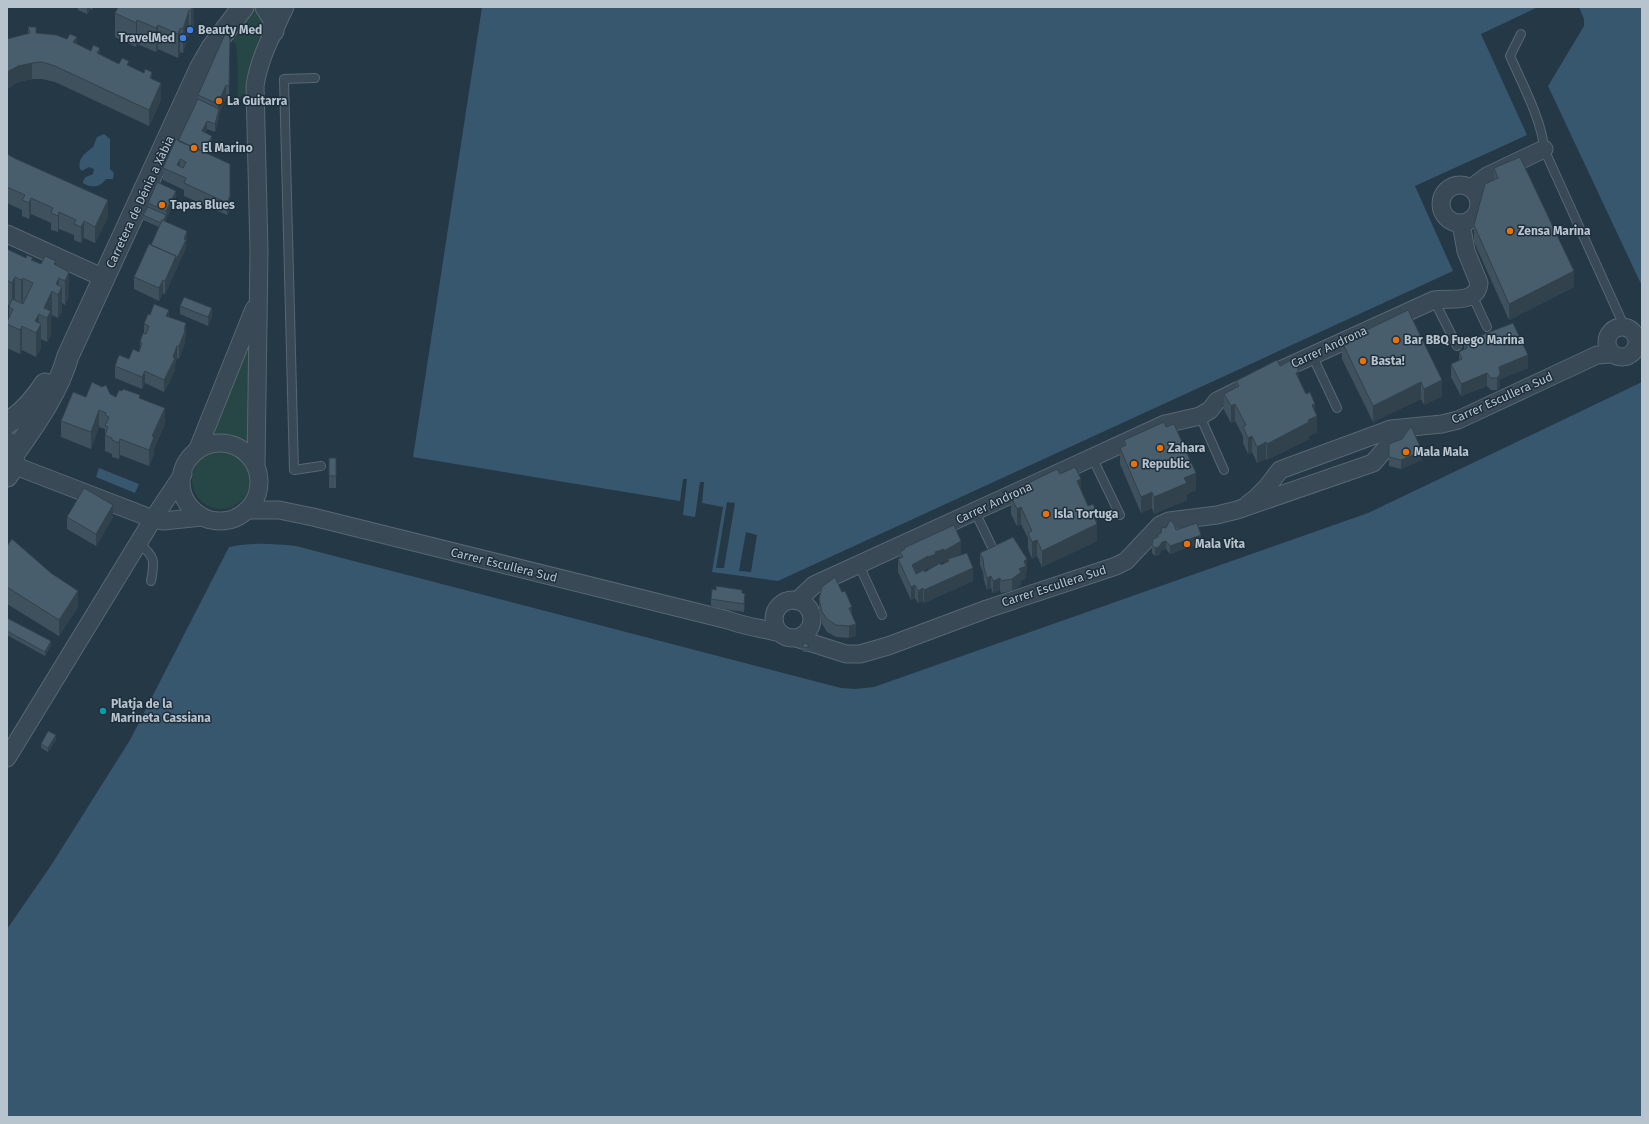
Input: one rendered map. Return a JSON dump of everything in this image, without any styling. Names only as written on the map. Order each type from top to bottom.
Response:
[{"type":"street","points":[[266,7],[274,19],[273,31]]},
{"type":"street","points":[[256,467],[259,251],[255,86],[259,65],[285,7]]},
{"type":"street","name":"Carretera de Dénia a Xàbia","points":[[10,460],[57,386],[68,356],[200,69],[212,48],[240,8]]},
{"type":"street","points":[[1471,188],[1487,176],[1544,149]]},
{"type":"street","points":[[1466,185],[1471,188],[1478,197],[1479,209],[1472,218],[1461,223],[1450,220],[1446,215],[1442,204],[1442,198],[1445,193],[1454,186],[1466,185]]},
{"type":"street","points":[[1461,223],[1466,251],[1479,283],[1479,288],[1472,295]]},
{"type":"street","points":[[7,234],[104,278]]},
{"type":"street","name":"Carrer Androna","points":[[797,601],[814,585],[1165,424],[1200,416],[1210,410],[1217,401],[1223,397],[1312,355],[1434,300],[1442,298],[1459,299],[1472,295]]},
{"type":"street","points":[[197,451],[207,446],[219,443],[230,444],[241,449],[250,457],[256,467],[259,478],[255,501],[248,510],[231,520],[212,520],[202,517],[192,509],[185,499],[182,487],[185,466],[197,451],[258,299]]},
{"type":"street","points":[[1620,327],[1633,333],[1636,337],[1636,346],[1627,356],[1622,357],[1605,351],[1607,338],[1612,331],[1620,327]]},
{"type":"street","name":"Carrer Escullera Sud","points":[[1237,510],[1256,498],[1280,470],[1391,429],[1442,424],[1458,420],[1605,351]]},
{"type":"street","name":"Carretera de Dénia a Xàbia","points":[[7,423],[25,409],[37,396],[56,369],[68,356]]},
{"type":"street","name":"Carrer Escullera Sud","points":[[248,510],[279,510],[313,517],[728,620],[748,627],[765,629],[846,654],[860,654],[888,646],[987,609],[1116,566],[1126,561],[1160,525],[1169,520],[1216,515],[1237,510],[1373,463],[1402,429]]},
{"type":"street","points":[[1372,437],[1378,443],[1380,454]]},
{"type":"street","points":[[10,460],[152,519],[163,521],[202,517]]},
{"type":"street","points":[[7,758],[152,519],[183,474]]},
{"type":"street","points":[[258,490],[279,510]]},
{"type":"street","points":[[812,623],[806,633],[788,636],[775,624],[776,613],[782,604],[792,600],[803,603],[811,612],[812,623],[823,637],[833,645],[860,654]]},
{"type":"street","name":"Carrer Escullera Sud","points":[[728,620],[759,621],[776,613]]},
{"type":"lane","points":[[1521,34],[1510,56],[1539,123],[1543,135],[1544,149],[1625,328]]},
{"type":"lane","points":[[315,78],[284,78],[294,470],[321,466]]},
{"type":"lane","points":[[1472,295],[1487,327]]},
{"type":"lane","points":[[1434,300],[1457,346]]},
{"type":"lane","points":[[1312,355],[1337,408]]},
{"type":"lane","points":[[1200,416],[1224,470]]},
{"type":"lane","points":[[1092,457],[1120,515]]},
{"type":"lane","points":[[975,512],[992,547]]},
{"type":"lane","points":[[138,543],[150,553],[154,563],[151,581]]},
{"type":"lane","points":[[859,565],[882,615]]},
{"type":"green space","points":[[259,8],[269,22],[247,92],[238,98],[238,66],[236,45],[230,37],[250,9]]},
{"type":"green space","points":[[249,340],[248,445],[230,437],[210,437]]},
{"type":"green space","points":[[215,451],[227,451],[242,459],[250,474],[250,486],[242,501],[227,509],[215,509],[200,501],[192,486],[192,474],[200,459]]},
{"type":"water","points":[[482,7],[1538,7],[1481,34],[1527,135],[1415,186],[1453,271],[778,581],[712,572],[723,507],[702,503],[704,482],[700,482],[695,517],[683,515],[687,479],[683,479],[680,501],[413,457]]},
{"type":"water","points":[[1579,7],[1642,7],[1642,286],[1548,86],[1584,26],[1584,19]]},
{"type":"water","points":[[104,134],[110,139],[110,169],[114,173],[113,179],[106,179],[98,186],[89,186],[83,183],[85,177],[93,174],[94,169],[89,167],[82,171],[79,165],[83,156],[93,147],[97,137]]},
{"type":"water","points":[[1642,382],[1642,1117],[7,1117],[7,929],[50,867],[130,740],[229,547],[254,544],[296,546],[841,688],[855,689],[874,687],[1368,513]]},
{"type":"water","points":[[99,468],[139,484],[135,493],[96,477]]},
{"type":"pier","points":[[727,502],[735,503],[724,568],[716,568]]},
{"type":"pier","points":[[746,532],[757,535],[751,572],[739,571]]},
{"type":"building","points":[[118,7],[192,7],[191,11],[189,10],[183,29],[180,28],[178,34],[158,25],[156,28],[137,20],[136,23],[115,13]]},
{"type":"building","points":[[28,27],[36,27],[36,33],[56,35],[67,39],[70,34],[77,37],[73,42],[91,51],[93,45],[100,48],[97,53],[119,64],[122,58],[129,61],[127,65],[144,73],[145,69],[152,72],[150,78],[161,83],[149,110],[55,66],[42,62],[18,66],[7,72],[7,39],[30,33]]},
{"type":"building","points":[[225,34],[230,37],[229,87],[226,85],[218,104],[198,95]]},
{"type":"building","points":[[198,99],[219,109],[215,124],[207,121],[202,131],[212,136],[204,152],[178,141]]},
{"type":"building","points":[[176,139],[230,164],[230,196],[227,203],[184,183],[186,178],[163,168]],"holes":[[[180,159],[186,162],[183,168],[177,165]]]},
{"type":"building","points":[[7,154],[108,200],[95,227],[84,221],[81,227],[74,224],[76,220],[59,212],[58,216],[51,213],[53,208],[31,198],[29,203],[22,200],[25,195],[7,187]]},
{"type":"building","points":[[1520,157],[1574,271],[1509,304],[1474,225],[1485,184],[1498,178],[1494,168]]},
{"type":"building","points":[[157,182],[176,191],[166,211],[148,203]]},
{"type":"building","points":[[148,207],[166,215],[161,223],[143,215]]},
{"type":"building","points":[[162,220],[187,231],[184,239],[186,240],[176,260],[176,256],[151,245]]},
{"type":"building","points":[[149,244],[176,256],[165,281],[163,280],[159,288],[134,277]]},
{"type":"building","points":[[7,249],[26,258],[27,255],[33,258],[31,260],[41,264],[45,256],[56,261],[54,264],[69,272],[65,281],[59,278],[56,284],[62,287],[58,295],[52,291],[44,308],[51,311],[47,318],[39,314],[35,321],[41,324],[36,333],[22,326],[20,330],[7,324],[13,309],[9,307],[12,299],[23,304],[33,283],[23,278],[21,280],[15,277],[12,283],[7,280]]},
{"type":"building","points":[[184,297],[212,308],[208,317],[180,306]]},
{"type":"building","points":[[154,304],[169,310],[166,316],[186,323],[185,331],[173,357],[175,358],[164,380],[145,371],[142,377],[115,366],[119,355],[129,359],[133,349],[139,352],[143,333],[146,334],[149,326],[144,324],[148,314],[150,315]]},
{"type":"building","points":[[1408,310],[1442,380],[1424,389],[1421,382],[1373,406],[1342,342]]},
{"type":"building","points":[[1513,323],[1528,355],[1499,367],[1500,374],[1497,378],[1491,378],[1487,373],[1461,384],[1451,364],[1462,359],[1459,352],[1467,348],[1464,342]]},
{"type":"building","points":[[1293,359],[1299,371],[1296,373],[1306,394],[1310,392],[1315,404],[1312,405],[1317,416],[1308,420],[1309,422],[1267,444],[1266,442],[1257,447],[1252,436],[1248,438],[1243,427],[1246,425],[1235,404],[1231,406],[1224,394],[1239,386],[1236,381],[1277,360],[1280,366]]},
{"type":"building","points":[[92,382],[102,387],[106,385],[110,394],[116,397],[119,390],[122,391],[123,389],[140,395],[139,398],[165,408],[152,436],[154,437],[149,450],[120,439],[119,443],[105,435],[108,427],[105,426],[109,417],[105,415],[106,413],[99,410],[91,432],[61,421],[73,392],[86,397]]},
{"type":"building","points":[[1164,422],[1166,427],[1174,424],[1196,473],[1184,478],[1187,483],[1154,497],[1152,492],[1141,497],[1120,448],[1126,445],[1124,440]]},
{"type":"building","points":[[1411,426],[1422,451],[1401,460],[1389,457],[1389,444],[1402,439]]},
{"type":"building","points":[[329,458],[336,458],[336,476],[329,476]]},
{"type":"building","points":[[1075,467],[1081,479],[1077,481],[1088,506],[1093,504],[1097,512],[1093,514],[1097,524],[1042,551],[1037,540],[1032,542],[1028,533],[1032,531],[1021,507],[1017,509],[1011,497],[1026,490],[1024,485],[1057,469],[1060,474]]},
{"type":"building","points":[[84,488],[113,505],[96,534],[67,517]]},
{"type":"building","points":[[1170,520],[1174,524],[1176,530],[1197,523],[1201,535],[1170,546],[1166,541],[1162,542],[1159,547],[1155,548],[1152,545],[1153,539],[1158,537],[1161,533],[1162,527],[1166,528]]},
{"type":"building","points":[[954,525],[961,541],[944,551],[944,549],[935,552],[936,554],[928,556],[912,565],[916,574],[924,570],[925,572],[940,563],[941,565],[949,561],[948,559],[967,553],[973,568],[924,590],[923,588],[918,591],[915,585],[911,587],[898,559],[903,557],[900,552],[905,549],[904,548]]},
{"type":"building","points":[[1013,537],[1027,559],[1024,561],[1026,566],[1019,569],[1021,572],[1012,579],[1001,581],[1000,578],[993,581],[991,576],[987,578],[983,559],[980,553]]},
{"type":"building","points":[[12,539],[51,573],[78,591],[59,620],[7,587],[7,546]]},
{"type":"building","points":[[835,577],[842,592],[845,591],[852,607],[849,608],[856,624],[849,626],[836,625],[827,619],[822,612],[819,599],[822,587]]},
{"type":"building","points":[[716,586],[742,590],[742,593],[745,594],[744,604],[711,599],[712,589],[716,590]]},
{"type":"building","points":[[7,618],[51,641],[45,652],[7,631]]},
{"type":"building","points":[[803,643],[808,644],[808,648],[803,647]]},
{"type":"building","points":[[48,731],[56,735],[48,748],[41,744]]},
{"type":"place","name":"Beauty Med","points":[[190,30]]},
{"type":"place","name":"TravelMed","points":[[183,38]]},
{"type":"place","name":"La Guitarra","points":[[219,101]]},
{"type":"place","name":"El Marino","points":[[194,148]]},
{"type":"place","name":"Tapas Blues","points":[[162,205]]},
{"type":"place","name":"Zensa Marina","points":[[1510,231]]},
{"type":"place","name":"Bar BBQ Fuego Marina","points":[[1396,340]]},
{"type":"place","name":"Basta!","points":[[1363,361]]},
{"type":"place","name":"Zahara","points":[[1160,448]]},
{"type":"place","name":"Mala Mala","points":[[1406,452]]},
{"type":"place","name":"Republic","points":[[1134,464]]},
{"type":"place","name":"Isla Tortuga","points":[[1046,514]]},
{"type":"place","name":"Mala Vita","points":[[1187,544]]},
{"type":"place","name":"Platja de la Marineta Cassiana","points":[[103,711]]}]
